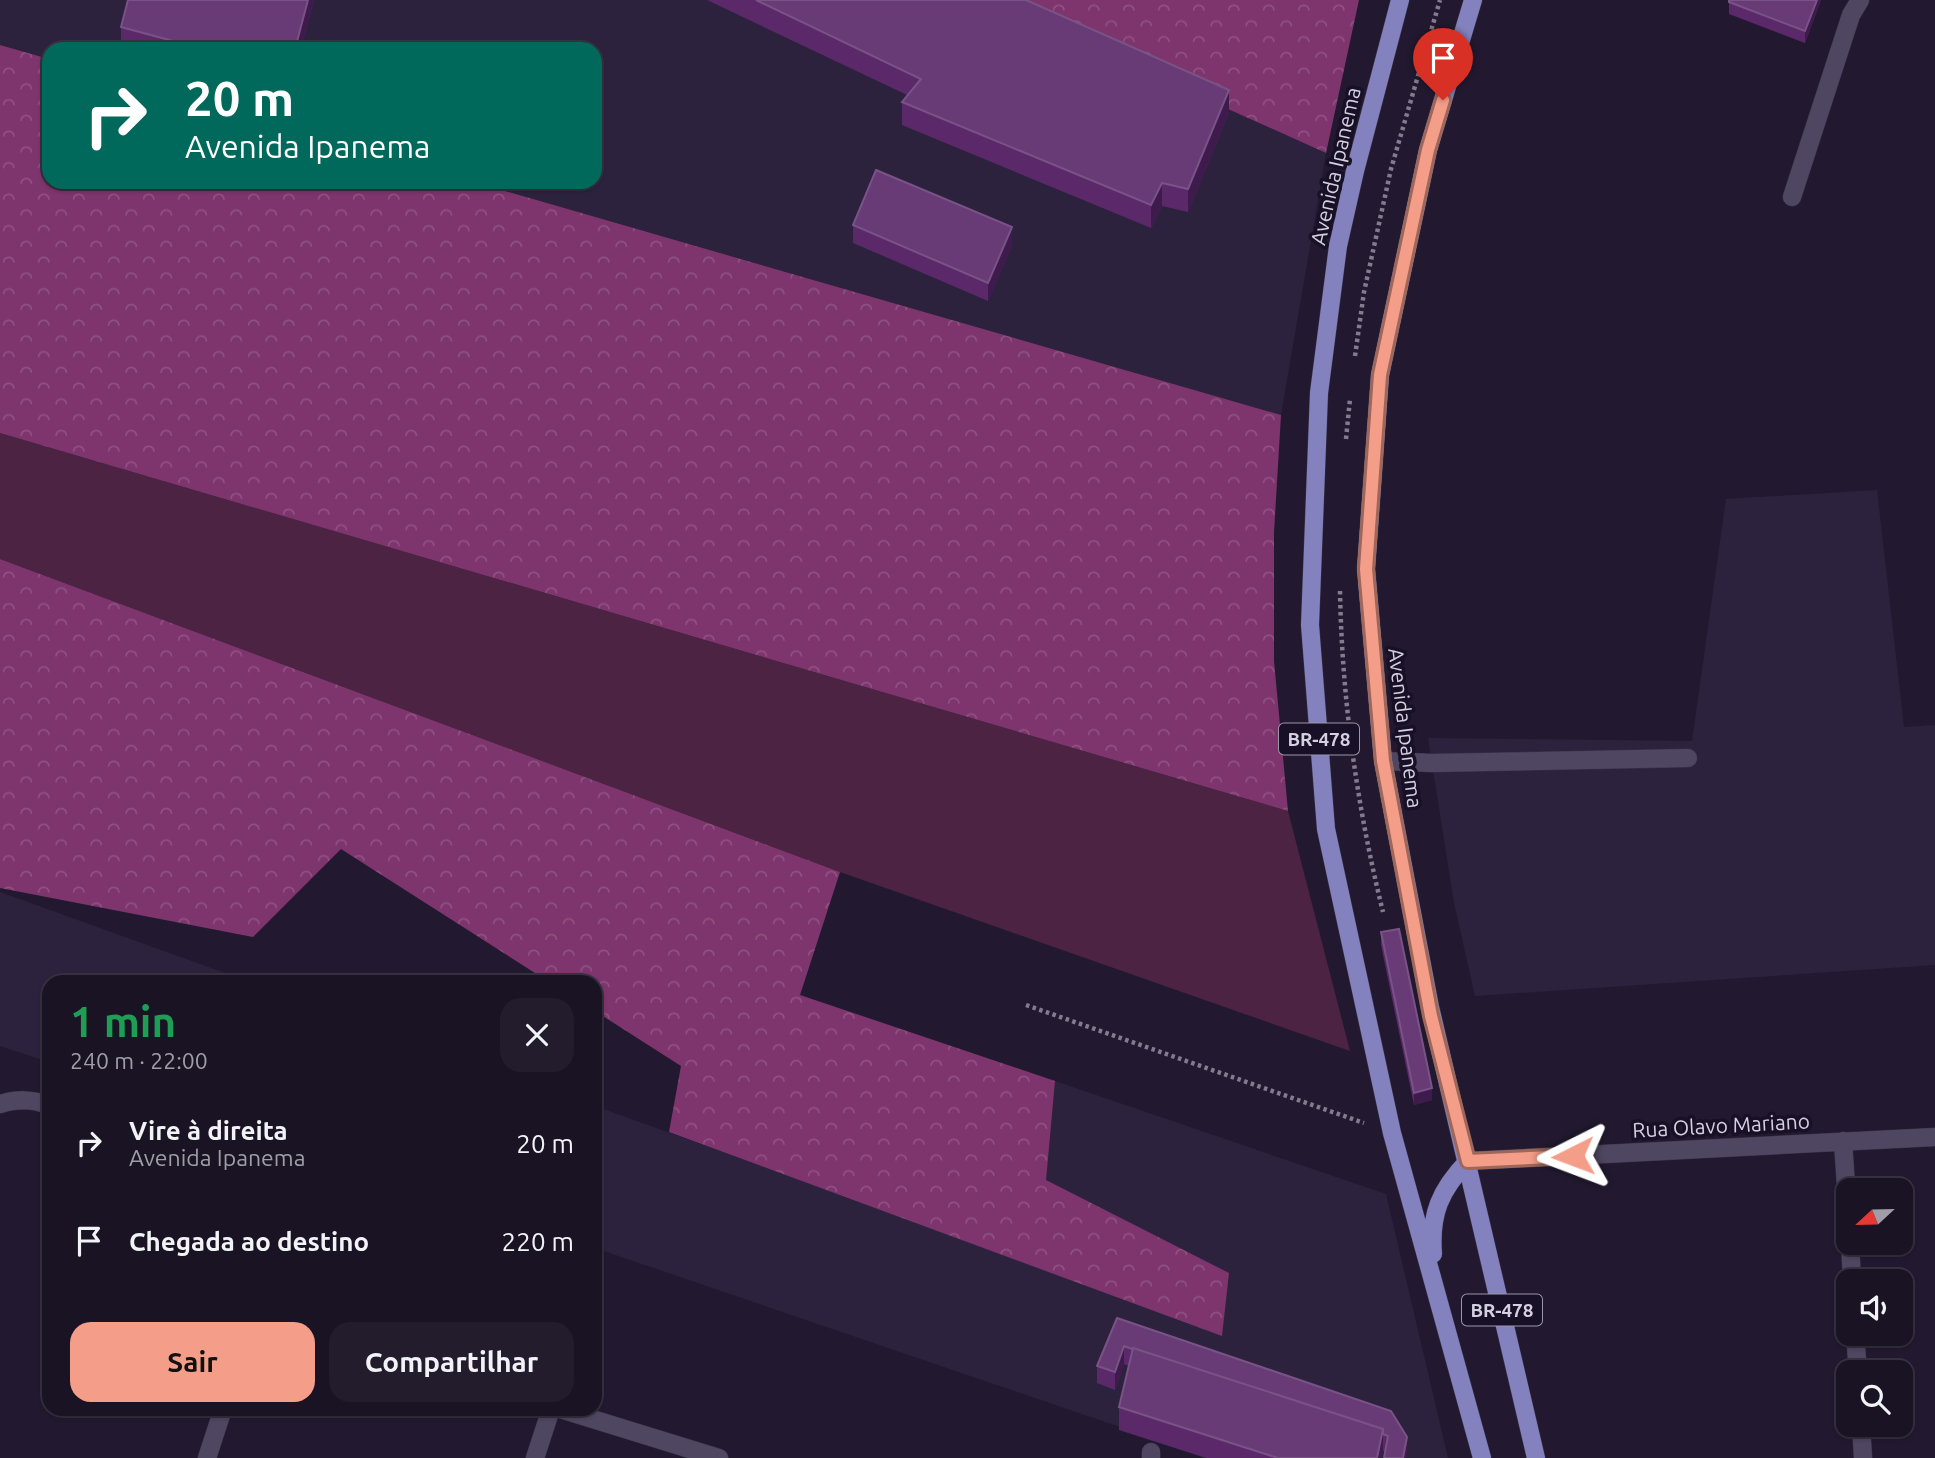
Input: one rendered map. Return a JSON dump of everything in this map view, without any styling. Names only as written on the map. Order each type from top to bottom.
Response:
[{"type":"main road","name":"Avenida Ipanema","points":[[1400,0],[1338,246],[1319,393],[1310,625],[1326,829],[1392,1133],[1482,1458]]},
{"type":"main road","name":"Avenida Ipanema","points":[[1473,0],[1428,150],[1380,375],[1366,569],[1383,761],[1431,1016],[1468,1161],[1536,1458]]},
{"type":"main road","points":[[1436,1296],[1432,1237],[1436,1209],[1445,1187],[1468,1161]]},
{"type":"street","points":[[1792,197],[1852,15],[1860,0]]},
{"type":"street","points":[[1383,761],[1432,763],[1688,758]]},
{"type":"street","points":[[0,1104],[18,1099],[42,1102]]},
{"type":"street","name":"Rua Olavo Mariano","points":[[1468,1161],[1935,1137]]},
{"type":"street","points":[[1843,1141],[1845,1178]]},
{"type":"street","points":[[207,1458],[221,1416]]},
{"type":"street","points":[[535,1458],[549,1416]]},
{"type":"street","points":[[584,1416],[719,1458]]},
{"type":"street","points":[[1862,1437],[1863,1458]]},
{"type":"path","points":[[1026,1004],[1392,1133]]},
{"type":"shaded area","points":[[0,0],[985,0],[1326,153],[1281,415],[498,189],[602,189],[602,42],[42,42],[42,57],[0,45]]},
{"type":"shaded area","points":[[0,433],[1288,811],[1350,1051],[840,872],[0,559]]},
{"type":"shaded area","points":[[1877,490],[1904,727],[1935,725],[1935,965],[1475,996],[1454,903],[1428,738],[1692,741],[1726,499]]},
{"type":"shaded area","points":[[0,892],[231,975],[42,975],[42,1060],[0,1046]]},
{"type":"shaded area","points":[[1055,1081],[1386,1194],[1448,1458],[1211,1458],[602,1250],[602,1109],[1222,1331],[1228,1273],[1045,1180]]},
{"type":"green space","points":[[985,0],[1359,0],[1326,153]]},
{"type":"green space","points":[[0,45],[42,57],[42,189],[498,189],[1281,415],[1274,532],[1274,661],[1288,811],[0,433]]},
{"type":"green space","points":[[0,559],[840,872],[800,995],[1055,1081],[1046,1180],[1229,1273],[1222,1336],[669,1132],[681,1066],[602,1015],[602,975],[538,975],[341,849],[253,937],[0,888]]},
{"type":"building","points":[[128,0],[308,0],[297,42],[177,42],[121,27]]},
{"type":"building","points":[[756,0],[1026,0],[1229,90],[1188,189],[1162,183],[1151,205],[902,102],[921,79]]},
{"type":"building","points":[[1729,0],[1817,0],[1805,31]]},
{"type":"building","points":[[876,170],[1012,227],[988,283],[853,225]]},
{"type":"building","points":[[1399,929],[1432,1088],[1414,1093],[1381,932]]},
{"type":"building","points":[[1117,1318],[1391,1411],[1407,1437],[1403,1458],[1384,1458],[1388,1436],[1383,1434],[1383,1429],[1133,1348],[1124,1346],[1115,1372],[1097,1366]]},
{"type":"building","points":[[1133,1348],[1383,1429],[1377,1458],[1278,1458],[1119,1407]]},
{"type":"route","points":[[1443,100],[1428,150],[1380,375],[1366,569],[1383,761],[1431,1016],[1468,1161],[1573,1156]]}]
